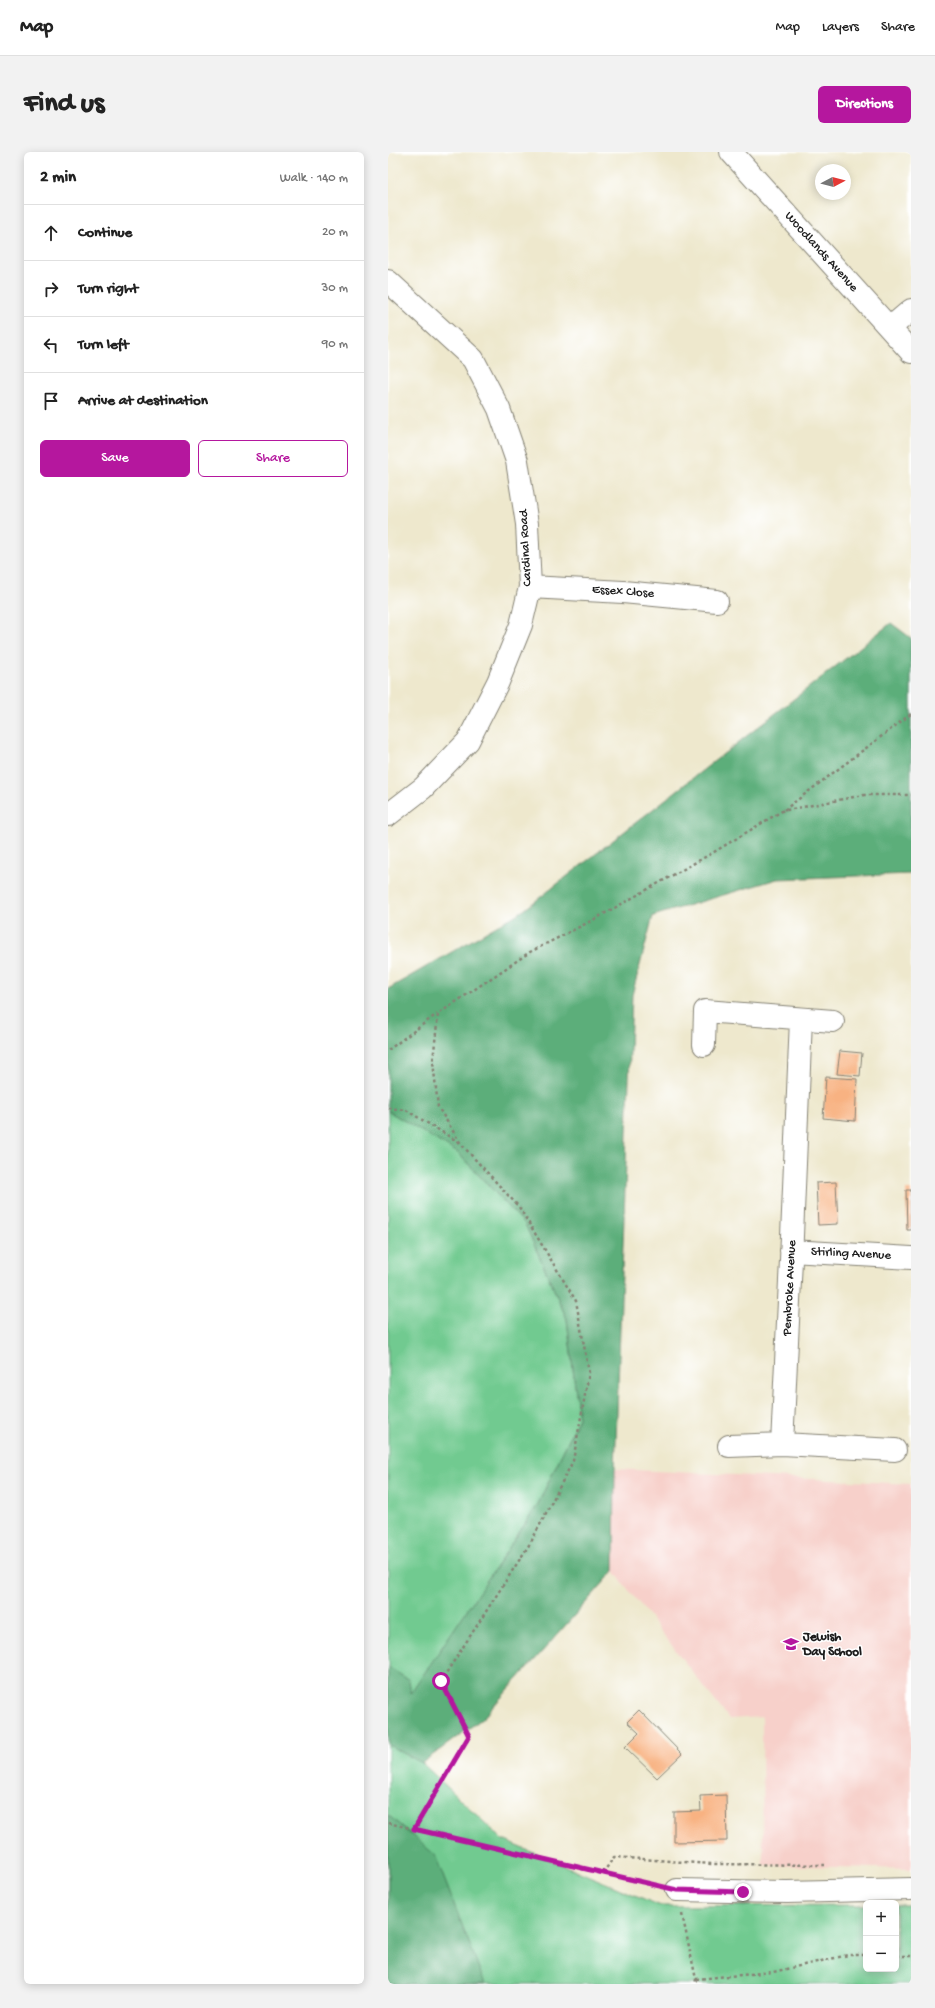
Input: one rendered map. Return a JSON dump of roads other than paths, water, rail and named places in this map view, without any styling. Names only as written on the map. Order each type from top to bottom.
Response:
[{"type":"street","name":"Woodlands Avenue","points":[[731,152],[911,352]]},
{"type":"street","name":"Cardinal Road","points":[[388,281],[473,359],[499,409],[517,461],[527,524],[530,587],[521,625],[498,682],[468,741],[423,788],[388,815]]},
{"type":"street","points":[[890,328],[911,310]]},
{"type":"street","name":"Essex Close","points":[[530,587],[623,592],[717,601]]},
{"type":"street","points":[[704,1045],[705,1010],[833,1021]]},
{"type":"street","name":"Pembroke Avenue","points":[[782,1444],[801,1019]]},
{"type":"street","name":"Stirling Avenue","points":[[791,1251],[911,1258]]},
{"type":"street","points":[[729,1446],[782,1444],[895,1450]]},
{"type":"street","points":[[677,1890],[787,1892],[911,1889]]},
{"type":"place","name":"Jewish Day School","points":[[791,1644]]}]
